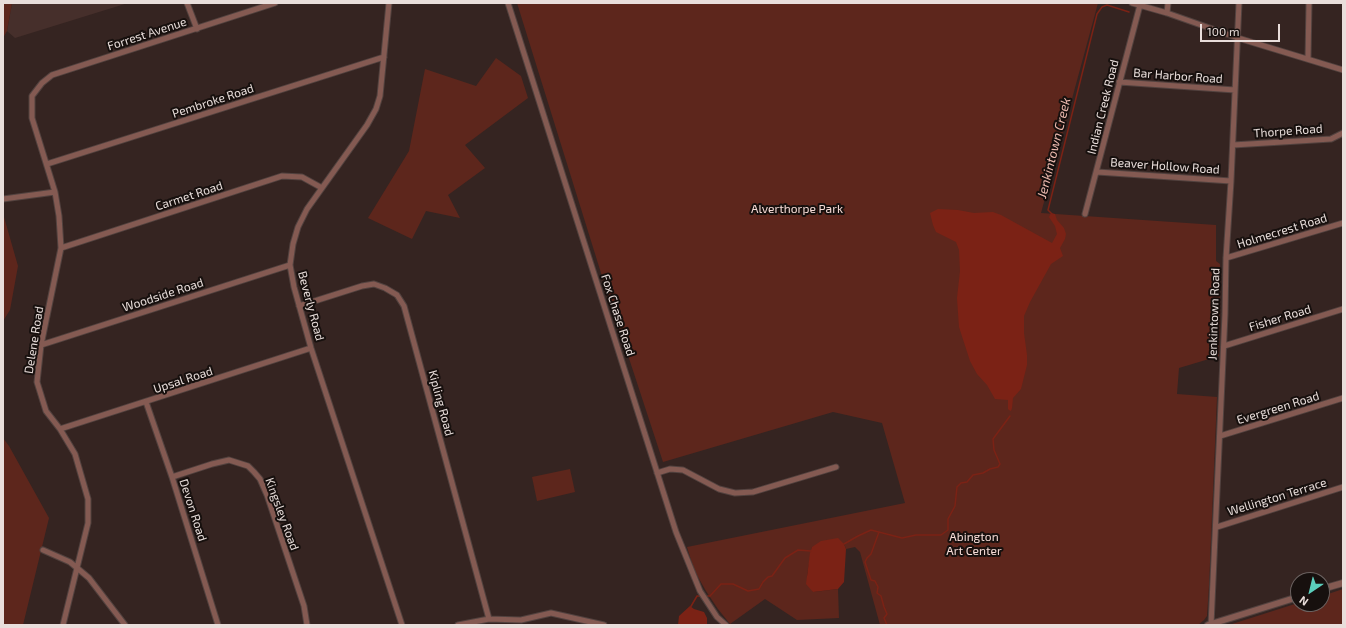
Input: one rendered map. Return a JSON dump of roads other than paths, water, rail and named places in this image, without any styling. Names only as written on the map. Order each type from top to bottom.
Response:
[{"type":"street","points":[[187,3],[197,29]]},
{"type":"street","name":"Forrest Avenue","points":[[32,96],[42,83],[52,75],[275,3]]},
{"type":"street","name":"Beverly Road","points":[[389,3],[380,96],[376,109],[367,125],[308,209],[298,227],[293,244],[290,265],[299,306],[312,348],[402,625]]},
{"type":"street","name":"Fox Chase Road","points":[[508,3],[681,546],[700,591],[718,617],[726,625]]},
{"type":"street","points":[[1132,3],[1167,13],[1238,38],[1343,70]]},
{"type":"street","points":[[1167,13],[1168,3]]},
{"type":"street","name":"Jenkintown Road","points":[[1210,625],[1216,527],[1224,346],[1226,258],[1239,3]]},
{"type":"street","points":[[1308,59],[1309,3]]},
{"type":"street","name":"Indian Creek Road","points":[[1085,214],[1140,5]]},
{"type":"street","name":"Pembroke Road","points":[[47,164],[384,57]]},
{"type":"street","name":"Bar Harbor Road","points":[[1120,82],[1235,90]]},
{"type":"street","name":"Delene Road","points":[[32,96],[32,118],[55,192],[59,216],[61,248],[42,344],[37,382],[46,410],[60,429],[75,454],[88,499],[88,523],[63,625]]},
{"type":"street","name":"Thorpe Road","points":[[1233,144],[1331,138],[1343,133]]},
{"type":"street","name":"Beaver Hollow Road","points":[[1097,172],[1231,181]]},
{"type":"street","name":"Carmet Road","points":[[61,248],[282,176],[302,177],[322,188]]},
{"type":"street","points":[[3,199],[55,192]]},
{"type":"street","name":"Holmecrest Road","points":[[1226,258],[1343,224]]},
{"type":"street","name":"Woodside Road","points":[[42,344],[290,265]]},
{"type":"street","name":"Kipling Road","points":[[299,306],[362,286],[374,284],[385,288],[397,296],[404,306],[488,619]]},
{"type":"street","name":"Fisher Road","points":[[1224,346],[1343,309]]},
{"type":"street","name":"Upsal Road","points":[[60,429],[312,348]]},
{"type":"street","name":"Evergreen Road","points":[[1220,436],[1343,398]]},
{"type":"street","name":"Devon Road","points":[[146,402],[172,477],[218,625]]},
{"type":"street","name":"Kingsley Road","points":[[172,477],[229,460],[248,466],[254,472],[260,479],[267,495],[304,606],[307,625]]},
{"type":"street","points":[[657,473],[670,469],[683,470],[719,489],[735,493],[753,492],[836,467]]},
{"type":"street","name":"Wellington Terrace","points":[[1216,527],[1343,487]]},
{"type":"street","points":[[43,550],[70,562],[90,578],[126,625]]},
{"type":"street","points":[[1330,587],[1343,583]]},
{"type":"street","points":[[1210,625],[1290,600]]},
{"type":"street","points":[[458,625],[488,619],[521,620],[551,613],[604,625]]},
{"type":"waterway","name":"Jenkintown Creek","points":[[1052,214],[1048,210],[1097,14],[1102,7],[1107,5],[1129,12]]},
{"type":"waterway","name":"Jenkintown Creek","points":[[844,544],[871,530],[902,538],[916,535],[941,535],[948,530],[948,519],[955,506],[957,487],[961,483],[967,482],[973,475],[998,467],[1000,464],[994,450],[993,439],[1010,416]]},
{"type":"waterway","name":"Jenkintown Creek","points":[[879,532],[871,554],[865,562],[871,580],[875,581],[878,587],[877,593],[881,596],[887,614],[884,618],[887,625]]},
{"type":"waterway","points":[[706,596],[710,596],[721,584],[733,584],[748,591],[759,589],[763,582],[768,577],[772,576],[785,558],[798,550],[811,551]]},
{"type":"waterway","points":[[690,608],[697,596],[702,596]]},
{"type":"park label","name":"Alverthorpe Park","points":[[797,209]]},
{"type":"park label","name":"Abington Art Center","points":[[974,544]]}]
